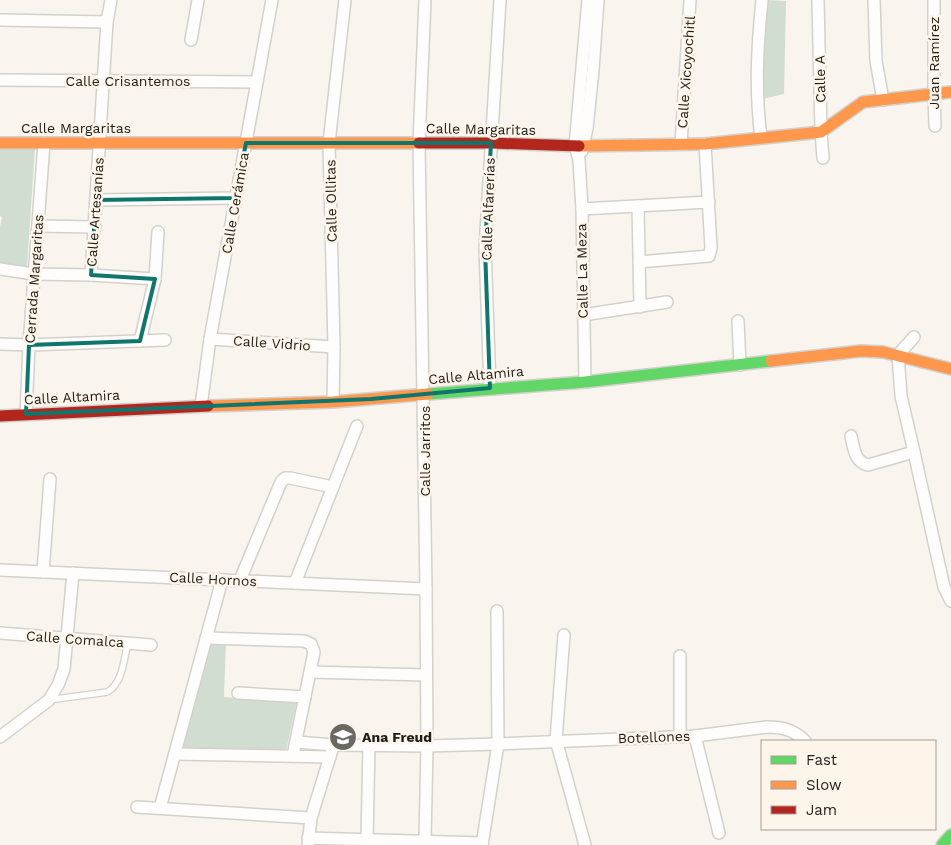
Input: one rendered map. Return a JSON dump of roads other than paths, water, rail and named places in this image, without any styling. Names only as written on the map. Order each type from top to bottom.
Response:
[{"type":"street","name":"Calle Artesanías","points":[[91,275],[107,22],[111,0]]},
{"type":"street","points":[[191,40],[198,0]]},
{"type":"street","name":"Calle Cerámica","points":[[201,406],[210,339],[272,0]]},
{"type":"street","name":"Calle Ollitas","points":[[333,402],[334,347],[329,143],[345,0]]},
{"type":"street","name":"Calle Jarritos","points":[[425,0],[420,143],[426,589],[427,746],[425,841]]},
{"type":"street","name":"Calle Alfarerías","points":[[490,388],[485,248],[500,0]]},
{"type":"street","name":"Calle La Meza","points":[[585,382],[579,146],[588,0]]},
{"type":"street","name":"Calle La Meza","points":[[579,146],[593,70],[598,0]]},
{"type":"street","name":"Calle Xicoyochitl","points":[[680,144],[690,0]]},
{"type":"street","points":[[760,138],[756,99],[757,43],[762,0]]},
{"type":"street","name":"Calle A","points":[[818,0],[823,158]]},
{"type":"street","points":[[874,0],[876,61],[883,100]]},
{"type":"street","name":"Juan Ramírez","points":[[934,0],[935,126]]},
{"type":"street","points":[[0,20],[107,22]]},
{"type":"street","name":"Calle Crisantemos","points":[[0,80],[257,82]]},
{"type":"street","points":[[821,132],[854,106],[863,102],[951,92]]},
{"type":"street","name":"Calle Margaritas","points":[[0,143],[420,143],[579,146],[705,144],[821,132]]},
{"type":"street","name":"Cerrada Margaritas","points":[[26,414],[29,345],[44,143]]},
{"type":"street","points":[[639,262],[709,256],[711,248],[705,144]]},
{"type":"street","points":[[96,200],[235,198]]},
{"type":"street","points":[[582,209],[709,202]]},
{"type":"street","points":[[638,206],[640,307]]},
{"type":"street","points":[[38,226],[95,227]]},
{"type":"street","points":[[140,341],[155,279],[158,232]]},
{"type":"street","points":[[0,268],[34,274],[155,279]]},
{"type":"street","points":[[583,315],[667,302]]},
{"type":"street","points":[[738,322],[740,365]]},
{"type":"street","points":[[914,337],[898,356],[901,396],[947,580],[944,588],[951,601]]},
{"type":"street","name":"Calle Vidrio","points":[[210,339],[334,347]]},
{"type":"street","points":[[0,344],[29,345],[164,340]]},
{"type":"street","name":"Calle Altamira","points":[[0,416],[201,406],[333,402],[490,388],[585,382],[861,351],[884,352],[951,369]]},
{"type":"street","points":[[296,583],[357,426]]},
{"type":"street","points":[[851,436],[856,458],[860,463],[868,465],[914,452]]},
{"type":"street","points":[[240,580],[284,478],[333,487]]},
{"type":"street","points":[[43,572],[50,479]]},
{"type":"street","name":"Calle Hornos","points":[[0,570],[426,589]]},
{"type":"street","points":[[0,737],[49,700],[58,685],[64,669],[73,573]]},
{"type":"street","points":[[160,808],[222,580]]},
{"type":"street","points":[[334,745],[311,818],[308,842],[367,840],[482,844],[498,744],[497,611]]},
{"type":"street","name":"Calle Comalca","points":[[0,633],[151,645]]},
{"type":"street","points":[[564,635],[556,740],[585,845]]},
{"type":"street","points":[[206,638],[304,641],[311,644],[314,652],[294,755]]},
{"type":"street","points":[[680,656],[680,736]]},
{"type":"street","points":[[310,672],[426,675]]},
{"type":"street","points":[[238,693],[305,697]]},
{"type":"street","name":"Botellones","points":[[296,742],[334,745],[427,746],[498,744],[556,740],[695,736],[767,727],[778,727],[793,731],[804,740]]},
{"type":"street","points":[[695,736],[719,833]]},
{"type":"street","points":[[367,840],[369,745]]},
{"type":"street","points":[[175,754],[330,757]]},
{"type":"street","points":[[137,807],[311,818]]},
{"type":"street","points":[[942,845],[951,835]]},
{"type":"lane","points":[[49,700],[108,692],[114,688],[128,642]]},
{"type":"place","name":"Ana Freud","points":[[343,737]]}]
